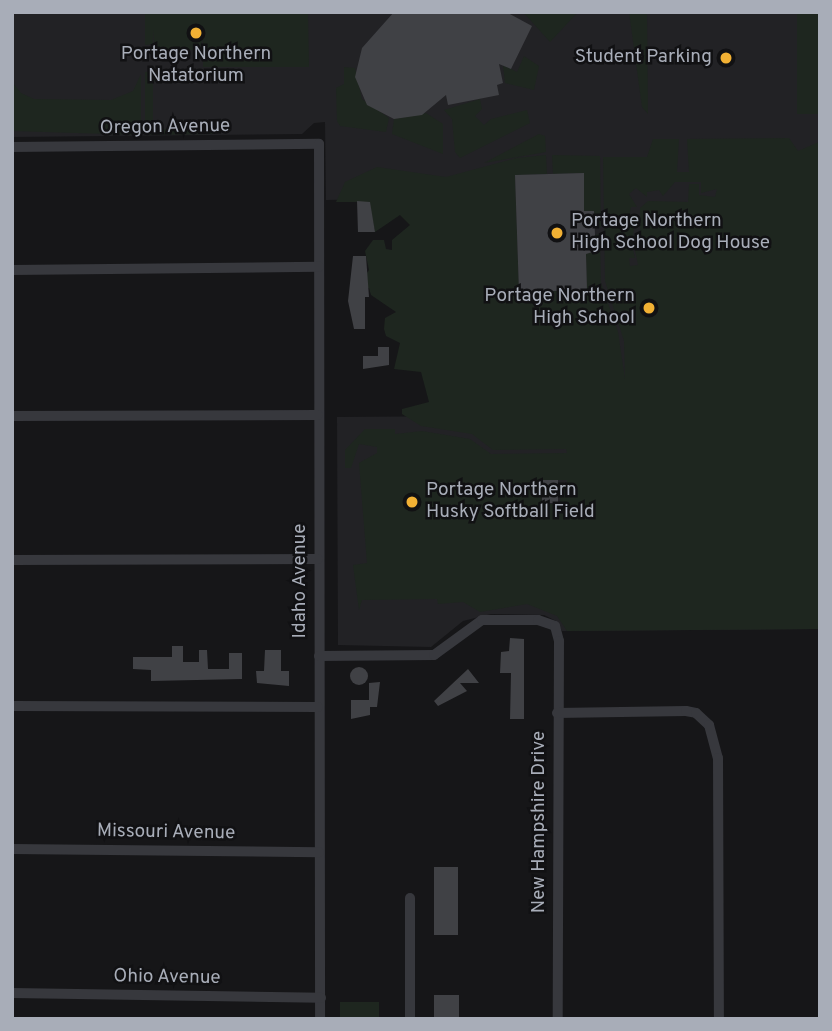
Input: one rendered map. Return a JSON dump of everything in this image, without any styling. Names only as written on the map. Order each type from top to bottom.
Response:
[{"type":"street","name":"Oregon Avenue","points":[[12,148],[319,144]]},
{"type":"street","name":"Idaho Avenue","points":[[319,144],[320,1019]]},
{"type":"street","points":[[12,270],[318,267]]},
{"type":"street","points":[[12,416],[318,415]]},
{"type":"street","points":[[12,560],[318,559]]},
{"type":"street","name":"New Hampshire Drive","points":[[318,656],[434,655],[482,620],[538,620],[555,626],[559,641],[558,1019]]},
{"type":"street","points":[[12,706],[318,707]]},
{"type":"street","points":[[557,713],[686,711],[696,713],[709,725],[718,758],[719,1019]]},
{"type":"street","name":"Missouri Avenue","points":[[12,849],[319,852]]},
{"type":"street","points":[[410,898],[410,1019]]},
{"type":"street","name":"Ohio Avenue","points":[[12,993],[321,998]]},
{"type":"shaded area","name":"Portage Northern High School","points":[[12,12],[820,12],[820,629],[562,631],[556,621],[544,615],[491,614],[463,621],[431,647],[338,645],[337,417],[480,416],[479,197],[326,200],[325,122],[314,123],[302,134],[12,137]]},
{"type":"shaded area","points":[[145,12],[308,12],[309,67],[203,67],[203,39],[199,50],[155,50],[153,30],[153,44],[145,45]]},
{"type":"shaded area","points":[[523,12],[578,12],[550,42]]},
{"type":"shaded area","points":[[629,12],[647,12],[648,114],[642,107]]},
{"type":"shaded area","points":[[797,12],[820,12],[820,114],[797,114]]},
{"type":"shaded area","points":[[524,56],[539,66],[534,90],[505,83],[503,65],[517,72]]},
{"type":"shaded area","points":[[344,67],[355,68],[362,99],[389,118],[386,132],[340,126],[337,121],[336,88],[344,84]]},
{"type":"shaded area","points":[[162,71],[161,80],[153,82],[153,129],[215,130],[215,134],[145,135],[145,72]]},
{"type":"shaded area","points":[[141,74],[141,135],[12,131],[12,82],[21,93],[34,99],[111,100],[133,91]]},
{"type":"shaded area","points":[[480,99],[482,109],[475,116],[484,125],[491,119],[527,110],[530,123],[460,158],[455,152],[452,119],[444,110]]},
{"type":"shaded area","points":[[426,113],[443,124],[443,154],[392,134],[394,119]]},
{"type":"shaded area","name":"Portage Northern High School","points":[[820,127],[820,629],[567,631],[557,616],[527,604],[480,612],[463,602],[438,604],[437,599],[362,600],[359,610],[353,565],[367,563],[359,463],[377,453],[377,447],[359,444],[351,468],[345,468],[345,450],[365,429],[395,429],[395,434],[422,431],[470,439],[491,454],[567,453],[566,449],[493,450],[472,434],[421,426],[402,414],[402,409],[429,402],[421,372],[394,369],[400,343],[386,336],[384,329],[385,318],[396,312],[371,295],[369,288],[358,286],[369,270],[365,251],[373,240],[384,240],[386,249],[392,250],[392,240],[410,225],[400,215],[375,232],[369,202],[336,202],[345,182],[377,167],[446,177],[516,158],[546,155],[547,174],[515,175],[519,292],[587,290],[586,254],[595,251],[595,235],[600,234],[601,283],[618,332],[625,379],[624,341],[605,281],[603,157],[647,157],[653,139],[679,139],[677,172],[689,172],[687,139],[789,138],[798,151],[819,142]],"holes":[[[675,182],[701,182],[701,193],[717,189],[715,197],[699,195],[699,184],[689,184],[688,202],[648,201],[640,208],[640,245],[634,245],[638,265],[630,266],[629,258],[635,258],[632,245],[635,219],[629,218],[631,207],[637,207],[629,194],[636,188],[647,197],[647,192],[659,190],[663,196]],[[542,480],[567,480],[567,489],[561,489],[560,504],[541,504]]]},
{"type":"shaded area","points":[[539,134],[545,136],[546,152],[484,163]]},
{"type":"shaded area","points":[[552,155],[600,156],[601,227],[595,227],[594,211],[584,211],[584,173],[553,174]]},
{"type":"shaded area","points":[[340,1002],[379,1002],[379,1019],[340,1019]]},
{"type":"building","points":[[394,12],[506,12],[532,26],[511,69],[499,64],[503,83],[497,85],[499,95],[448,105],[446,95],[422,115],[394,119],[367,105],[355,77],[362,48]]},
{"type":"building","name":"Portage Northern High School Dog House","points":[[584,173],[584,211],[594,211],[596,251],[586,254],[587,290],[519,292],[515,175]]},
{"type":"building","points":[[357,201],[370,202],[375,232],[358,232]]},
{"type":"building","points":[[353,256],[366,256],[369,297],[365,297],[365,329],[354,329],[348,301]]},
{"type":"building","points":[[378,347],[389,347],[389,365],[363,369],[363,356],[378,356]]},
{"type":"building","points":[[542,480],[558,480],[558,503],[542,503]]},
{"type":"building","points":[[510,638],[524,639],[524,719],[510,719],[511,673],[500,673],[501,652],[509,651]]},
{"type":"building","points":[[172,646],[183,646],[183,662],[199,662],[199,650],[207,650],[208,669],[229,669],[229,653],[242,653],[242,679],[151,681],[151,670],[133,669],[133,657],[172,657]]},
{"type":"building","points":[[265,650],[281,650],[281,671],[289,671],[289,686],[257,683],[256,671],[264,671]]},
{"type":"building","points":[[359,667],[365,670],[368,676],[365,682],[359,685],[353,682],[350,676],[353,670]]},
{"type":"building","points":[[468,669],[479,683],[460,683],[467,691],[438,706],[434,701]]},
{"type":"building","points":[[380,682],[377,707],[370,707],[370,715],[351,719],[351,700],[369,700],[369,683]]},
{"type":"building","points":[[434,867],[458,867],[458,935],[434,935]]},
{"type":"building","points":[[434,995],[459,995],[459,1019],[434,1019]]},
{"type":"place","name":"Portage Northern Natatorium","points":[[196,33]]},
{"type":"place","name":"Student Parking","points":[[726,58]]},
{"type":"place","name":"Portage Northern High School Dog House","points":[[557,233]]},
{"type":"place","name":"Portage Northern High School","points":[[649,308]]},
{"type":"place","name":"Portage Northern Husky Softball Field","points":[[412,502]]}]
